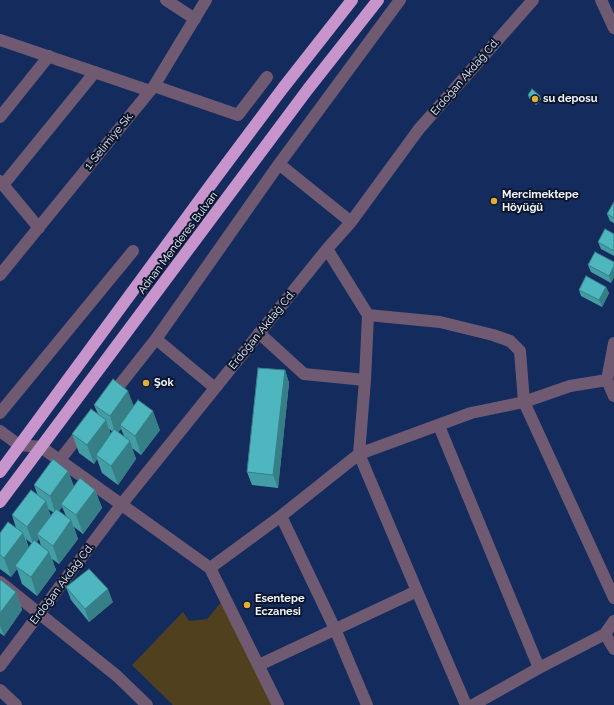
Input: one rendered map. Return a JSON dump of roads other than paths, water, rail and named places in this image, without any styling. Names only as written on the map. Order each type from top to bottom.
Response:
[{"type":"highway","name":"Adnan Menderes Bulvarı","points":[[0,472],[274,100],[352,0]]},
{"type":"highway","name":"Adnan Menderes Bulvarı","points":[[0,502],[335,55],[378,0]]},
{"type":"street","points":[[166,0],[195,19]]},
{"type":"street","name":"1. Selimiye Sk.","points":[[0,275],[152,89],[206,0]]},
{"type":"street","points":[[102,407],[156,339],[349,67],[400,0]]},
{"type":"street","name":"Erdoğan Akdağ Cd.","points":[[0,666],[121,505],[327,249],[351,222],[419,129],[533,0]]},
{"type":"street","points":[[601,0],[614,28]]},
{"type":"street","points":[[0,40],[96,72],[238,115],[267,77]]},
{"type":"street","points":[[335,55],[349,67]]},
{"type":"street","points":[[0,117],[49,56]]},
{"type":"street","points":[[39,228],[2,183],[96,72]]},
{"type":"street","points":[[280,164],[351,222]]},
{"type":"street","points":[[327,249],[368,315],[365,380],[359,454],[466,705]]},
{"type":"street","points":[[0,413],[132,251]]},
{"type":"street","points":[[368,315],[440,322],[494,335],[510,341],[520,351],[524,402],[614,598]]},
{"type":"street","points":[[259,333],[304,374],[365,380]]},
{"type":"street","points":[[156,339],[215,388]]},
{"type":"street","points":[[614,343],[607,380],[614,396]]},
{"type":"street","points":[[210,568],[281,516],[359,454],[439,426],[471,413],[524,402],[570,386],[607,380]]},
{"type":"street","points":[[59,461],[93,419]]},
{"type":"street","points":[[439,426],[539,668]]},
{"type":"street","points":[[0,431],[19,445],[41,447],[210,568],[278,705]]},
{"type":"street","points":[[281,516],[335,629],[367,705]]},
{"type":"street","points":[[0,582],[39,615],[117,676],[147,705]]},
{"type":"street","points":[[259,665],[417,591]]},
{"type":"street","points":[[473,705],[539,668],[605,634],[614,620]]},
{"type":"street","points":[[605,634],[614,649]]},
{"type":"street","points":[[0,690],[16,705]]},
{"type":"place","name":"su deposu","points":[[535,99]]},
{"type":"place","name":"Mercimektepe Höyüğü","points":[[494,201]]},
{"type":"place","name":"Şok","points":[[146,383]]},
{"type":"place","name":"Esentepe Eczanesi","points":[[247,605]]}]
